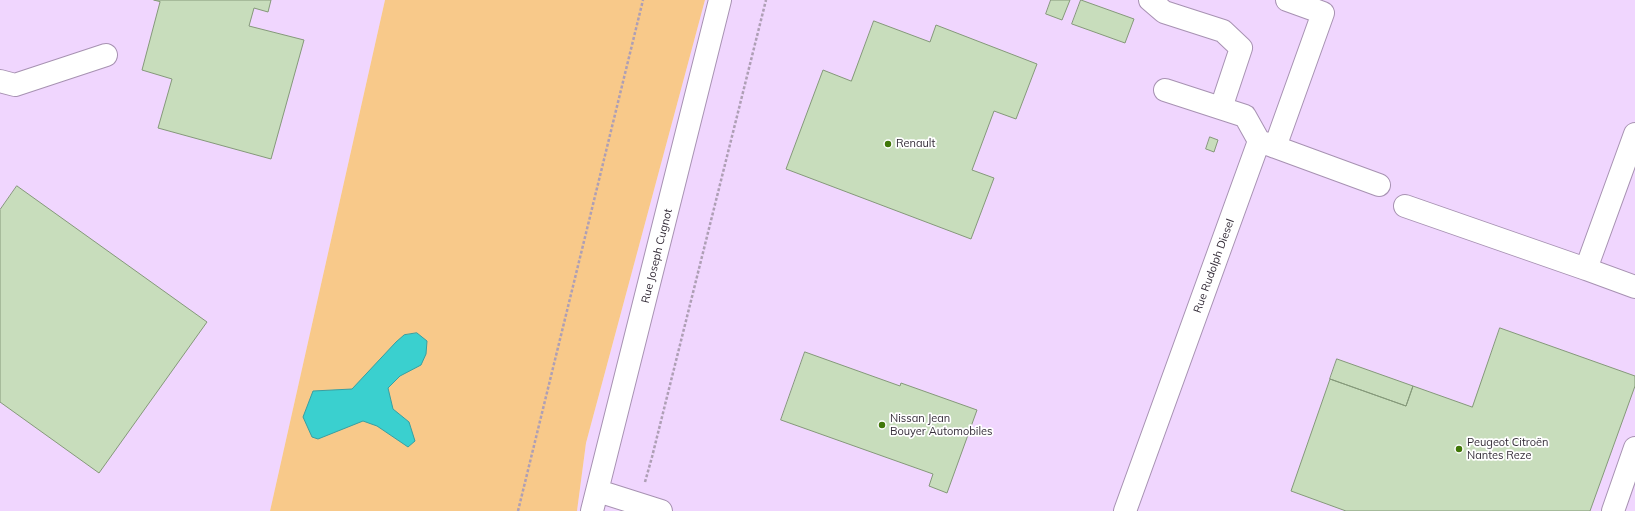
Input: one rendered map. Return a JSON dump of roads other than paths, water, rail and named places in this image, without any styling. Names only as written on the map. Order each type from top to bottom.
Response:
[{"type":"street","name":"Rue Joseph Cugnot","points":[[595,501],[720,0]]},
{"type":"street","points":[[1150,0],[1164,12],[1223,31],[1242,48],[1222,108]]},
{"type":"street","name":"Rue Rudolph Diesel","points":[[1125,511],[1267,144],[1323,13],[1287,0]]},
{"type":"street","points":[[0,81],[15,85],[106,55]]},
{"type":"street","points":[[1165,90],[1245,116],[1267,144],[1379,185]]},
{"type":"street","points":[[1586,269],[1635,134]]},
{"type":"street","points":[[1405,206],[1635,287]]},
{"type":"street","points":[[1613,511],[1635,448]]},
{"type":"street","points":[[595,501],[638,503],[661,511]]},
{"type":"place","name":"Renault","points":[[888,144]]},
{"type":"place","name":"Nissan Jean Bouyer Automobiles","points":[[882,425]]},
{"type":"place","name":"Peugeot Citroën Nantes Reze","points":[[1459,449]]}]
